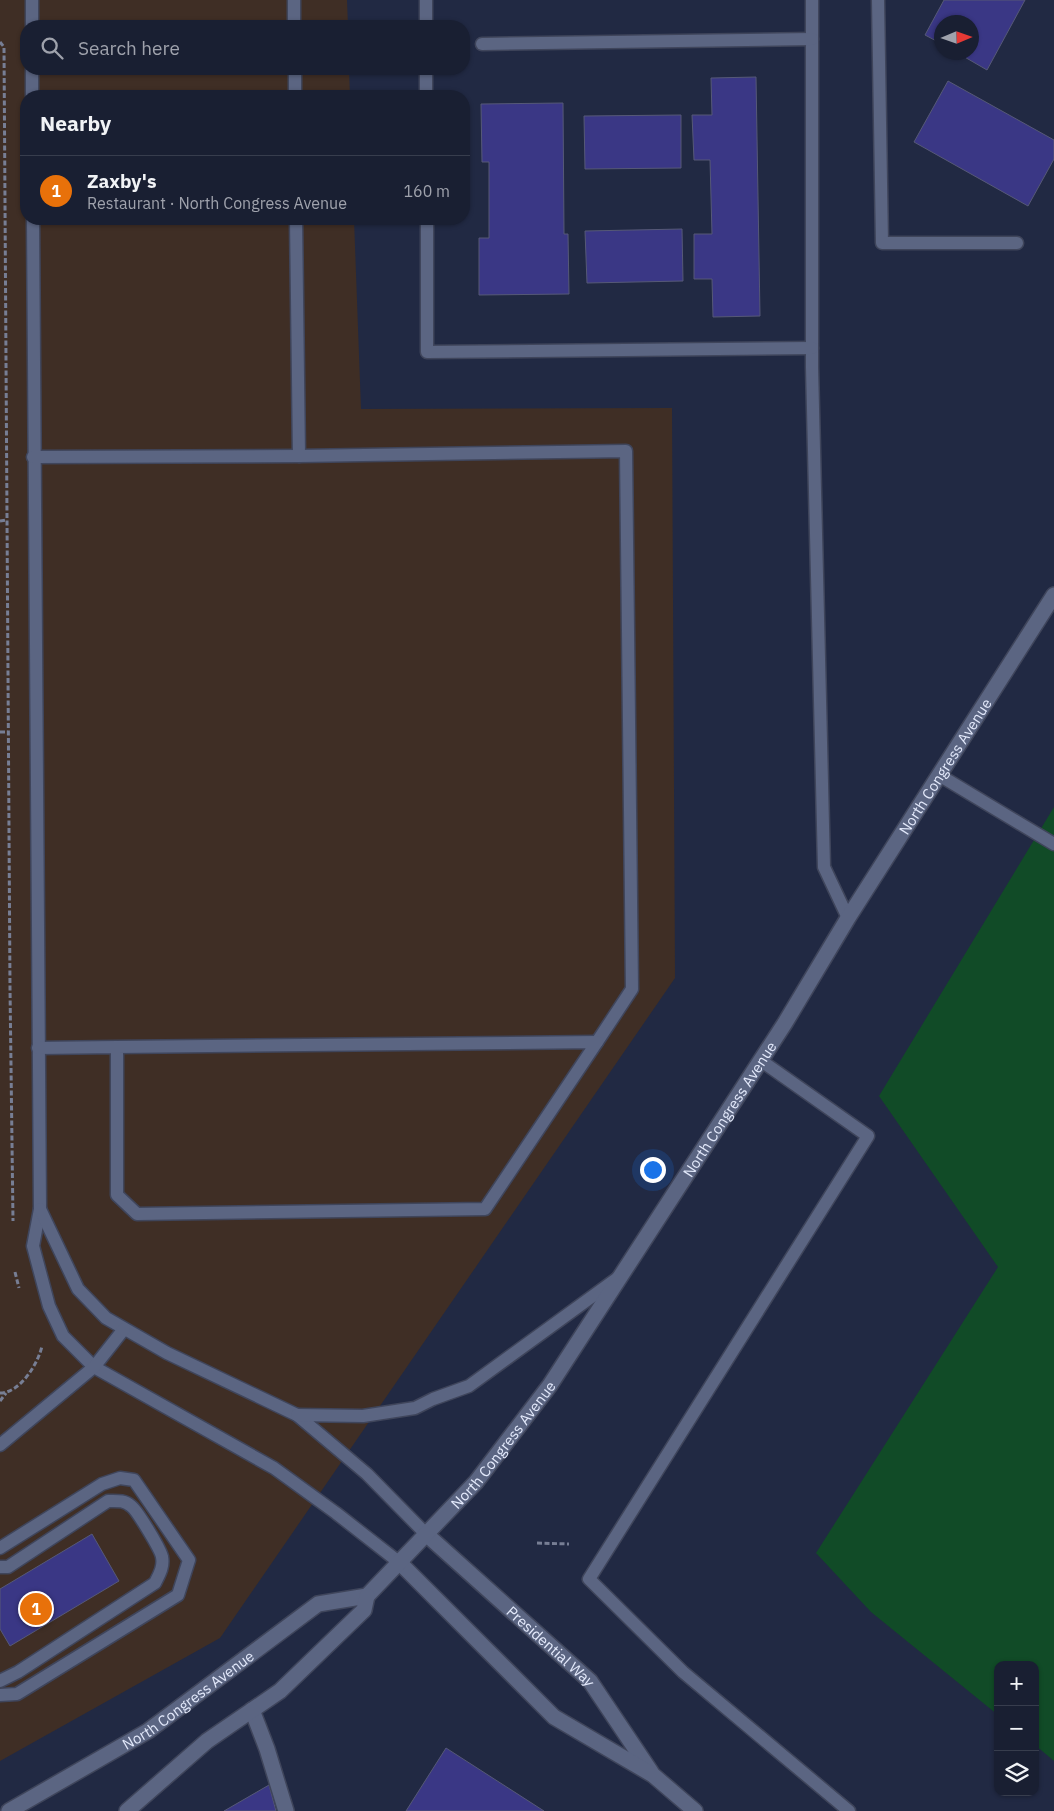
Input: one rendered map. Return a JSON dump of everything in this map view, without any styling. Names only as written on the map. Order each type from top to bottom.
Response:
[{"type":"street","name":"North Congress Avenue","points":[[126,1811],[208,1741],[280,1690],[364,1610],[368,1596],[476,1482],[550,1385],[760,1060],[848,918],[1054,595]]},
{"type":"street","name":"Presidential Way","points":[[426,1534],[590,1681],[653,1775]]},
{"type":"street","name":"Presidential Way","points":[[400,1564],[554,1717],[653,1775],[695,1811]]},
{"type":"street","name":"North Congress Avenue","points":[[9,1811],[148,1731],[318,1604],[368,1596]]},
{"type":"street","points":[[252,1710],[286,1811]]},
{"type":"lane","points":[[32,0],[32,20]]},
{"type":"lane","points":[[294,0],[294,20]]},
{"type":"lane","points":[[426,0],[426,20]]},
{"type":"lane","points":[[812,0],[812,348],[824,867],[848,918]]},
{"type":"lane","points":[[878,0],[882,243],[1017,243]]},
{"type":"lane","points":[[482,44],[812,38]]},
{"type":"lane","points":[[32,75],[32,90]]},
{"type":"lane","points":[[295,75],[295,90]]},
{"type":"lane","points":[[426,75],[426,90]]},
{"type":"lane","points":[[33,225],[40,1209],[33,1246],[49,1306],[63,1336],[94,1367],[274,1468],[336,1513],[400,1564]]},
{"type":"lane","points":[[296,225],[299,456]]},
{"type":"lane","points":[[426,225],[426,352],[812,348]]},
{"type":"lane","points":[[34,457],[299,456],[626,450],[632,989],[485,1209],[137,1214],[117,1196],[117,1047]]},
{"type":"lane","points":[[939,775],[1054,844]]},
{"type":"lane","points":[[38,1048],[597,1042]]},
{"type":"lane","points":[[760,1060],[868,1136],[589,1579],[683,1672],[849,1811]]},
{"type":"lane","points":[[40,1209],[78,1289],[106,1318],[167,1352],[296,1415],[367,1474],[426,1534]]},
{"type":"lane","points":[[296,1415],[363,1416],[415,1408],[433,1399],[469,1386],[621,1275]]},
{"type":"lane","points":[[0,1444],[94,1367],[124,1329]]},
{"type":"lane","points":[[0,1548],[102,1484],[120,1478],[134,1480],[189,1560],[178,1595],[17,1694],[0,1695]]},
{"type":"lane","points":[[0,1567],[8,1567],[108,1501],[121,1500],[132,1506],[159,1548],[162,1558],[162,1570],[155,1584],[18,1672],[0,1681]]},
{"type":"path","points":[[0,42],[4,46],[13,1227]]},
{"type":"path","points":[[0,520],[7,520]]},
{"type":"path","points":[[0,732],[8,732]]},
{"type":"path","points":[[14,1264],[21,1294]]},
{"type":"path","points":[[0,1401],[27,1377],[36,1364],[42,1347],[41,1340]]},
{"type":"path","points":[[0,1393],[7,1393]]},
{"type":"path","points":[[537,1543],[569,1544]]},
{"type":"shaded area","points":[[0,0],[347,0],[348,20],[20,20],[20,75],[349,75],[350,90],[20,90],[20,225],[354,225],[361,409],[672,408],[675,978],[220,1638],[0,1761]]},
{"type":"green space","points":[[1054,807],[1054,1761],[1039,1748],[1039,1661],[994,1661],[994,1712],[871,1612],[816,1553],[998,1267],[879,1096]]},
{"type":"building","points":[[944,0],[1025,0],[987,70],[970,60],[979,60],[979,15],[936,15]]},
{"type":"building","points":[[934,18],[934,40],[925,35]]},
{"type":"building","points":[[756,77],[760,316],[713,317],[712,279],[694,279],[694,234],[712,234],[710,160],[694,160],[692,115],[712,115],[711,78]]},
{"type":"building","points":[[948,81],[1054,140],[1054,159],[1028,206],[914,142]]},
{"type":"building","points":[[563,103],[564,234],[568,234],[569,294],[479,295],[479,238],[489,238],[489,162],[482,162],[481,104]]},
{"type":"building","points":[[681,115],[681,168],[585,169],[584,116]]},
{"type":"building","points":[[682,229],[683,281],[587,283],[585,231]]},
{"type":"building","points":[[92,1534],[119,1581],[10,1646],[0,1629],[0,1589]]},
{"type":"building","points":[[446,1748],[544,1811],[406,1811]]},
{"type":"building","points":[[269,1785],[276,1811],[224,1811]]},
{"type":"place","name":"Zaxby's","points":[[36,1609]]}]
